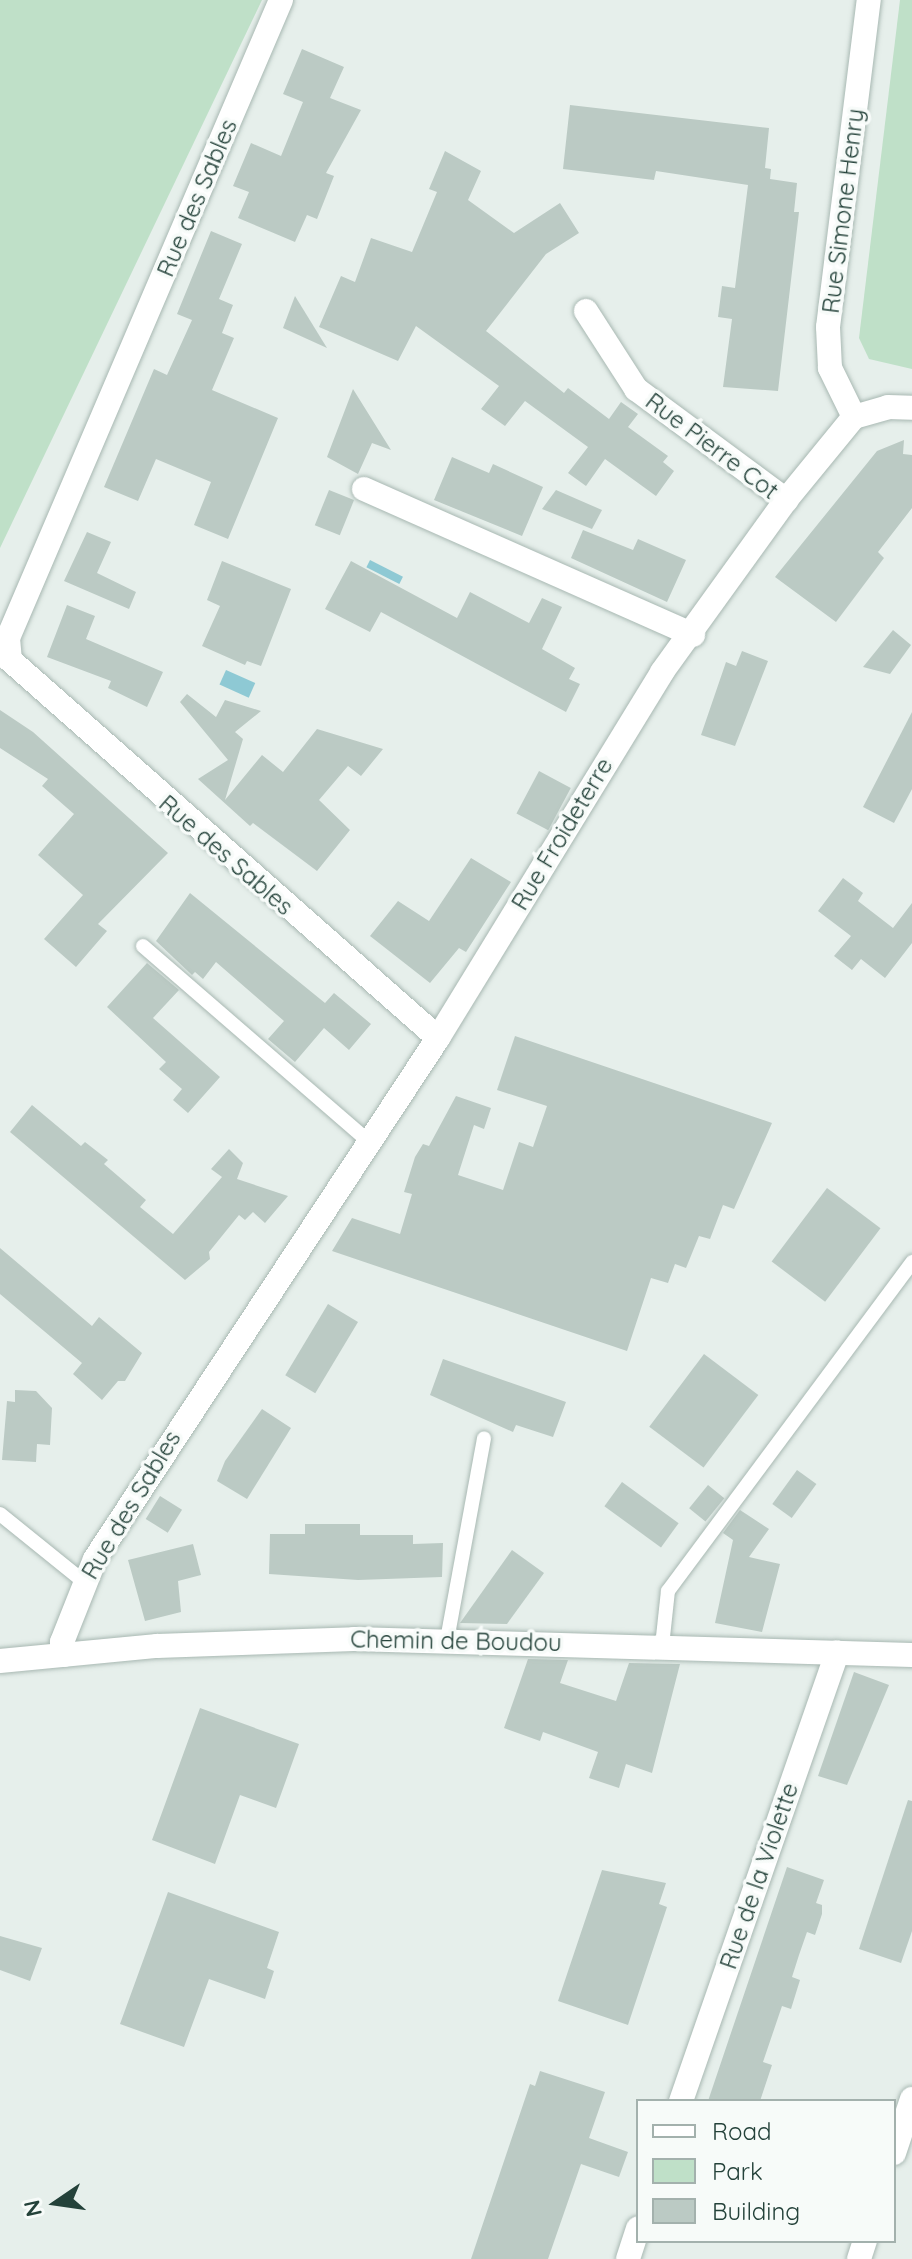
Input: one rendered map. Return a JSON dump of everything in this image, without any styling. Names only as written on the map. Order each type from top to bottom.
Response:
[{"type":"street","name":"Rue des Sables","points":[[64,1655],[62,1642],[83,1581],[180,1425],[438,1038],[21,675],[10,660],[8,638],[281,0]]},
{"type":"street","name":"Rue Simone Henry","points":[[854,417],[830,368],[828,327],[869,0]]},
{"type":"street","name":"Rue Pierre Cot","points":[[586,311],[636,389],[786,500]]},
{"type":"street","points":[[854,417],[888,407],[912,408]]},
{"type":"street","name":"Rue Froideterre","points":[[438,1038],[589,786],[662,672],[693,635],[786,500],[854,417]]},
{"type":"street","points":[[364,489],[693,635]]},
{"type":"street","name":"Chemin de Boudou","points":[[0,1661],[289,1639],[447,1640],[912,1655]]},
{"type":"street","name":"Rue de la Violette","points":[[682,2099],[837,1652]]},
{"type":"street","points":[[896,2147],[912,2099]]},
{"type":"street","points":[[628,2259],[636,2235]]},
{"type":"lane","points":[[143,946],[369,1142]]},
{"type":"lane","points":[[662,1646],[668,1591],[912,1262]]},
{"type":"lane","points":[[447,1640],[484,1438]]},
{"type":"lane","points":[[0,1514],[83,1581]]},
{"type":"green space","points":[[0,0],[262,0],[0,548]]},
{"type":"green space","points":[[900,0],[912,0],[912,369],[869,359],[859,338]]},
{"type":"water","points":[[370,560],[403,577],[399,584],[366,567]]},
{"type":"water","points":[[226,670],[255,683],[249,698],[219,685]]},
{"type":"building","points":[[302,49],[344,67],[330,98],[361,110],[326,173],[334,176],[317,219],[307,215],[295,242],[238,218],[249,192],[233,186],[251,143],[281,156],[303,102],[283,94]]},
{"type":"building","points":[[570,105],[769,128],[765,168],[771,169],[770,179],[797,183],[794,212],[799,212],[778,391],[723,387],[732,319],[718,317],[722,286],[735,288],[748,185],[656,171],[654,180],[563,169]]},
{"type":"building","points":[[445,151],[481,171],[468,200],[514,233],[560,203],[579,233],[546,254],[486,331],[564,393],[568,388],[609,419],[621,402],[638,414],[628,427],[668,456],[663,462],[674,471],[656,496],[605,459],[586,486],[568,473],[588,447],[525,401],[505,426],[481,409],[499,386],[416,326],[398,361],[319,327],[341,276],[355,282],[371,238],[412,252],[437,192],[429,189]]},
{"type":"building","points":[[211,231],[242,244],[219,299],[233,305],[222,333],[234,338],[212,390],[278,418],[228,539],[194,525],[211,482],[156,459],[138,501],[104,487],[154,369],[167,375],[192,320],[177,314]]},
{"type":"building","points":[[295,296],[327,348],[283,328]]},
{"type":"building","points":[[353,389],[391,450],[372,443],[358,474],[327,457]]},
{"type":"building","points":[[904,440],[903,454],[912,455],[912,508],[878,552],[884,558],[836,622],[775,577],[877,451]]},
{"type":"building","points":[[452,457],[489,473],[493,464],[543,487],[522,536],[434,500]]},
{"type":"building","points":[[329,490],[354,500],[340,535],[315,525]]},
{"type":"building","points":[[556,490],[602,510],[592,529],[542,509]]},
{"type":"building","points":[[583,530],[633,550],[638,539],[686,560],[667,602],[571,558]]},
{"type":"building","points":[[87,532],[111,542],[97,573],[136,592],[129,609],[64,581]]},
{"type":"building","points":[[222,561],[291,589],[261,666],[247,661],[245,665],[202,646],[220,606],[207,600]]},
{"type":"building","points":[[351,561],[457,618],[470,592],[529,623],[542,598],[562,607],[542,649],[575,668],[569,679],[580,684],[566,712],[381,612],[370,632],[325,609]]},
{"type":"building","points":[[67,605],[95,616],[86,639],[163,672],[147,707],[108,688],[111,681],[47,657]]},
{"type":"building","points":[[893,630],[911,645],[890,674],[863,667]]},
{"type":"building","points":[[742,651],[768,661],[735,746],[701,735],[726,662],[736,666]]},
{"type":"building","points":[[187,694],[216,717],[225,700],[261,711],[235,732],[243,739],[225,800],[262,755],[283,772],[317,729],[383,749],[361,776],[348,766],[319,800],[350,830],[317,871],[253,823],[250,826],[198,779],[228,760],[180,702]]},
{"type":"building","points":[[0,710],[33,732],[168,853],[98,924],[107,931],[76,967],[44,939],[83,895],[38,855],[74,814],[42,786],[48,779],[0,748]]},
{"type":"building","points":[[912,712],[912,789],[894,823],[863,807]]},
{"type":"building","points":[[539,771],[571,788],[548,830],[516,813]]},
{"type":"building","points":[[471,858],[511,882],[466,952],[459,948],[430,983],[370,936],[398,901],[429,921]]},
{"type":"building","points":[[843,878],[863,893],[858,901],[893,928],[912,903],[912,943],[885,978],[861,959],[852,970],[834,956],[851,936],[818,911]]},
{"type":"building","points":[[190,893],[325,1003],[334,993],[371,1024],[349,1050],[324,1028],[295,1062],[268,1039],[284,1021],[216,962],[203,979],[195,972],[192,975],[156,941]]},
{"type":"building","points":[[147,963],[179,990],[153,1018],[220,1077],[188,1113],[173,1100],[182,1089],[159,1069],[166,1062],[107,1007]]},
{"type":"building","points":[[515,1036],[772,1123],[734,1209],[723,1205],[710,1239],[699,1236],[686,1268],[675,1264],[668,1283],[651,1278],[627,1351],[332,1251],[352,1218],[400,1234],[412,1194],[404,1192],[415,1157],[423,1144],[429,1146],[456,1096],[491,1108],[484,1129],[474,1125],[458,1175],[503,1190],[519,1142],[533,1147],[547,1106],[497,1090]]},
{"type":"building","points":[[32,1105],[81,1146],[85,1142],[108,1160],[104,1164],[146,1200],[140,1207],[173,1234],[222,1177],[211,1169],[229,1149],[243,1163],[237,1179],[288,1196],[265,1223],[253,1212],[245,1220],[239,1215],[209,1252],[210,1259],[185,1280],[10,1132]]},
{"type":"building","points":[[827,1188],[881,1228],[825,1302],[772,1261]]},
{"type":"building","points":[[0,1248],[92,1326],[99,1317],[142,1353],[125,1381],[118,1381],[102,1400],[73,1374],[82,1363],[0,1294]]},
{"type":"building","points":[[328,1304],[358,1322],[315,1393],[285,1375]]},
{"type":"building","points":[[704,1354],[758,1395],[704,1468],[649,1427]]},
{"type":"building","points":[[443,1359],[566,1402],[553,1437],[516,1425],[513,1432],[430,1395]]},
{"type":"building","points":[[15,1390],[36,1391],[52,1408],[50,1445],[37,1444],[36,1462],[2,1460],[7,1401],[15,1402]]},
{"type":"building","points":[[262,1409],[291,1428],[247,1499],[217,1481],[225,1461]]},
{"type":"building","points":[[797,1470],[816,1484],[792,1518],[772,1504]]},
{"type":"building","points":[[622,1482],[679,1523],[661,1547],[604,1506]]},
{"type":"building","points":[[708,1485],[724,1498],[705,1522],[689,1508]]},
{"type":"building","points":[[160,1496],[182,1510],[168,1533],[146,1519]]},
{"type":"building","points":[[740,1510],[769,1529],[749,1557],[780,1564],[762,1632],[715,1623],[733,1540],[723,1533]]},
{"type":"building","points":[[305,1524],[360,1524],[360,1535],[413,1535],[413,1544],[443,1543],[442,1577],[358,1580],[269,1574],[270,1534],[305,1534]]},
{"type":"building","points":[[193,1544],[201,1575],[178,1581],[181,1612],[145,1621],[128,1560]]},
{"type":"building","points":[[512,1550],[544,1573],[507,1624],[460,1623]]},
{"type":"building","points":[[528,1659],[568,1660],[560,1683],[616,1701],[629,1663],[680,1664],[652,1773],[626,1764],[619,1788],[589,1778],[598,1752],[543,1732],[540,1741],[504,1728]]},
{"type":"building","points":[[854,1672],[889,1685],[847,1785],[818,1776]]},
{"type":"building","points":[[200,1708],[299,1744],[276,1808],[240,1795],[215,1864],[152,1840]]},
{"type":"building","points":[[908,1800],[912,1801],[912,1931],[901,1963],[859,1949]]},
{"type":"building","points":[[787,1867],[824,1880],[816,1903],[822,1905],[822,1914],[815,1935],[807,1932],[792,1977],[800,1980],[791,2009],[782,2006],[763,2062],[772,2065],[761,2099],[709,2099]]},
{"type":"building","points":[[602,1870],[666,1883],[659,1904],[667,1907],[628,2025],[558,2001]]},
{"type":"building","points":[[168,1892],[279,1932],[267,1968],[274,1971],[265,1999],[209,1979],[184,2047],[120,2024]]},
{"type":"building","points":[[0,1936],[42,1948],[30,1981],[0,1970]]},
{"type":"building","points":[[540,2071],[605,2092],[589,2138],[628,2152],[619,2177],[581,2164],[548,2259],[471,2259],[530,2084],[535,2086]]}]
